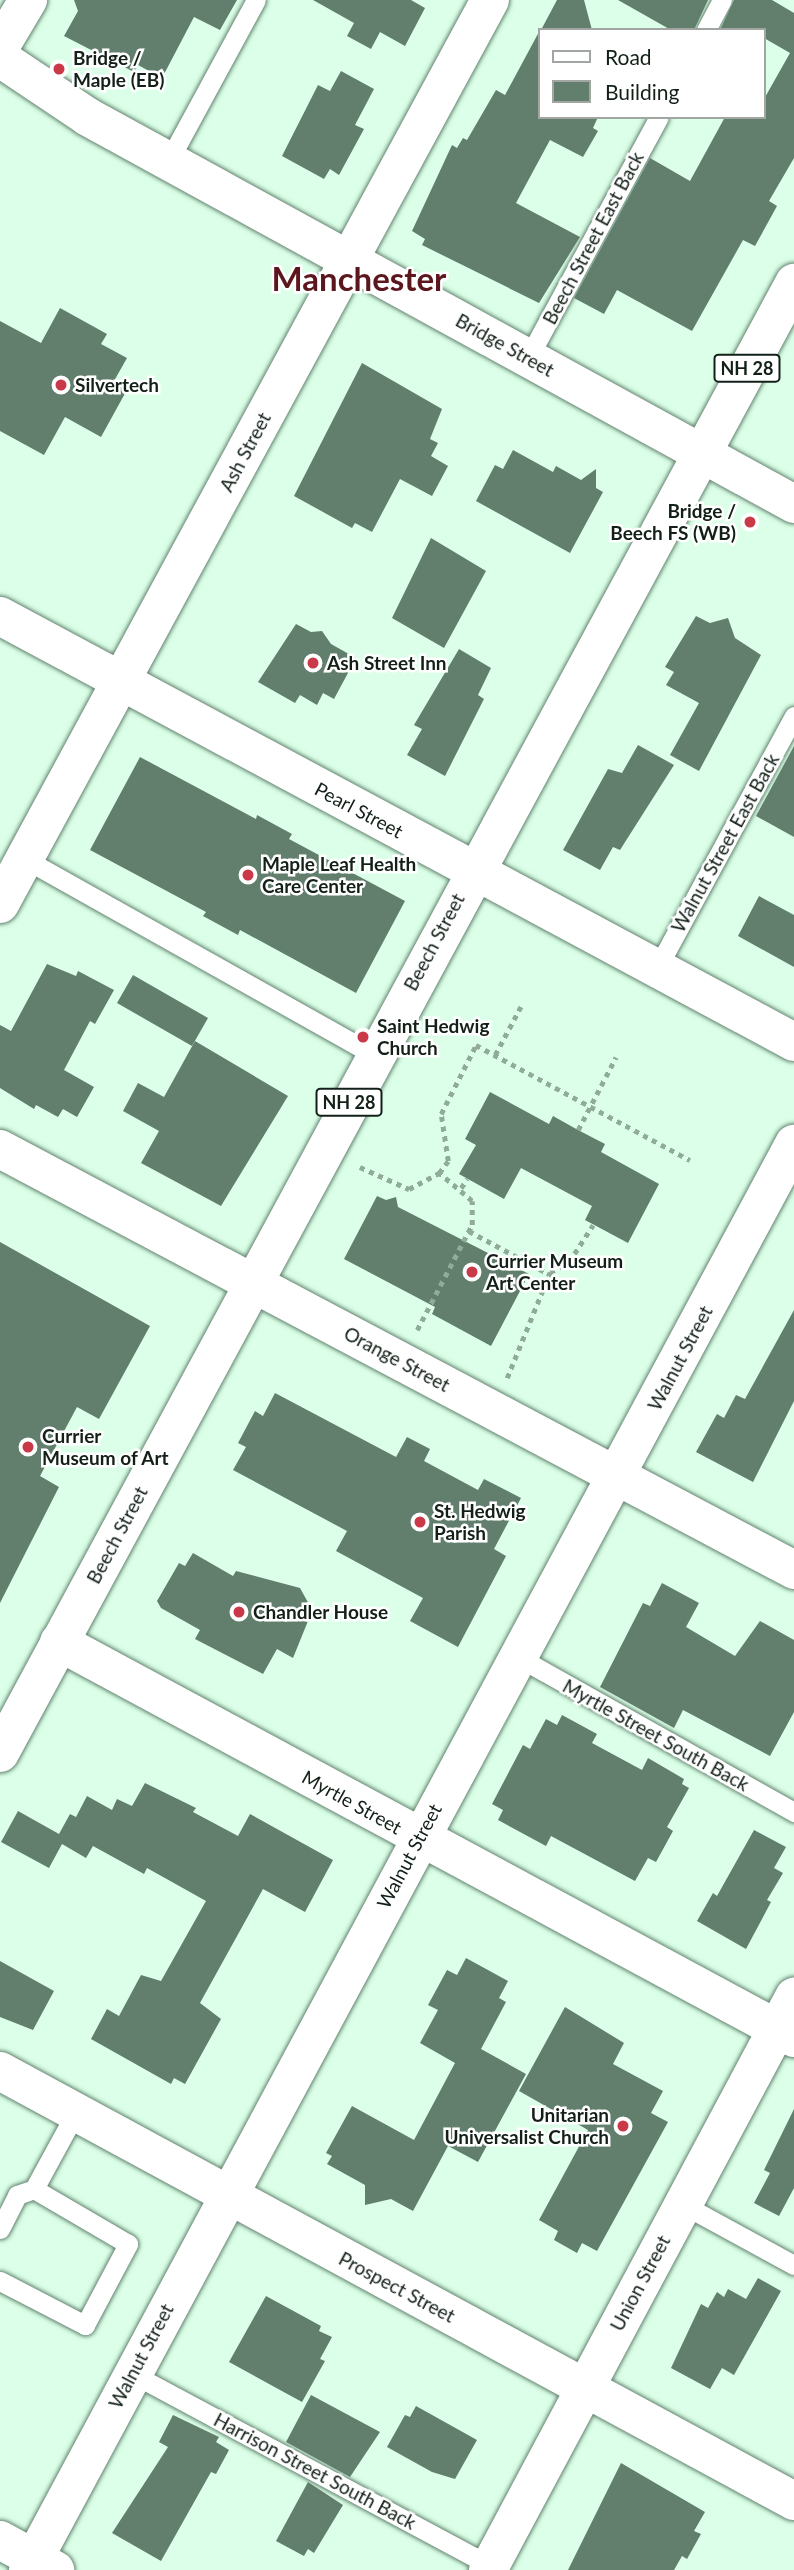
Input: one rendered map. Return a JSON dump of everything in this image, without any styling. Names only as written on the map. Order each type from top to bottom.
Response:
[{"type":"street","points":[[0,47],[28,0]]},
{"type":"street","name":"Ash Street","points":[[0,904],[490,0]]},
{"type":"street","name":"Bridge Street","points":[[0,58],[77,110],[794,504]]},
{"type":"street","name":"Beech Street","points":[[0,1753],[472,871],[794,283]]},
{"type":"street","name":"Pearl Street","points":[[0,616],[794,1042]]},
{"type":"street","name":"Walnut Street","points":[[39,2566],[131,2373],[229,2196],[794,1144]]},
{"type":"street","name":"Orange Street","points":[[0,1149],[794,1570]]},
{"type":"street","name":"Myrtle Street","points":[[59,1642],[419,1839],[788,2021]]},
{"type":"street","name":"Union Street","points":[[492,2568],[682,2204],[788,2021]]},
{"type":"street","name":"Prospect Street","points":[[0,2071],[794,2501]]},
{"type":"street","points":[[0,2540],[39,2566]]},
{"type":"lane","points":[[169,160],[256,0]]},
{"type":"lane","points":[[707,28],[722,0]]},
{"type":"lane","name":"Beech Street East Back","points":[[528,358],[658,119]]},
{"type":"lane","name":"Walnut Street East Back","points":[[656,970],[794,716]]},
{"type":"lane","points":[[25,859],[374,1055]]},
{"type":"lane","name":"Myrtle Street South Back","points":[[518,1657],[794,1812]]},
{"type":"lane","points":[[0,2229],[17,2195],[34,2189],[75,2112]]},
{"type":"lane","points":[[0,2281],[85,2325],[128,2244],[34,2189]]},
{"type":"lane","points":[[682,2204],[794,2265]]},
{"type":"lane","name":"Harrison Street South Back","points":[[131,2373],[492,2568]]},
{"type":"path","points":[[495,1055],[521,1006]]},
{"type":"path","points":[[360,1167],[409,1189],[439,1173],[448,1161],[441,1114],[476,1045],[690,1160]]},
{"type":"path","points":[[578,1130],[616,1057]]},
{"type":"path","points":[[413,1337],[470,1231],[472,1201],[461,1188],[439,1173]]},
{"type":"path","points":[[461,1188],[467,1179]]},
{"type":"path","points":[[503,1385],[549,1274],[577,1253],[593,1224]]},
{"type":"path","points":[[470,1231],[549,1274]]},
{"type":"building","points":[[74,0],[237,0],[220,30],[194,17],[162,78],[138,65],[134,72],[64,36],[78,11]]},
{"type":"building","points":[[313,0],[411,0],[425,8],[405,46],[380,32],[371,49],[347,36],[354,23]]},
{"type":"building","points":[[557,0],[584,0],[591,28],[542,28]]},
{"type":"building","points":[[618,0],[708,0],[695,28],[667,28]]},
{"type":"building","points":[[734,0],[772,0],[794,13],[794,158],[769,201],[777,206],[755,246],[743,240],[692,331],[617,290],[604,314],[574,298],[650,158],[690,181],[724,119],[766,119],[766,95],[790,53],[766,39],[766,28],[721,28]]},
{"type":"building","points":[[538,34],[538,119],[597,119],[593,128],[598,131],[583,157],[550,140],[516,203],[580,237],[539,303],[422,245],[425,239],[412,231],[452,145],[457,148],[463,138],[467,140],[496,90],[505,95]]},
{"type":"building","points":[[341,71],[374,89],[355,125],[364,129],[339,175],[330,169],[324,179],[282,156],[318,85],[330,91]]},
{"type":"building","name":"Silvertech","points":[[60,308],[107,334],[101,344],[127,358],[114,381],[128,388],[101,437],[65,417],[44,455],[0,431],[0,321],[41,343]]},
{"type":"building","points":[[362,363],[442,409],[430,439],[438,443],[431,456],[448,466],[432,496],[400,479],[372,532],[355,523],[352,528],[294,496]]},
{"type":"building","points":[[513,450],[553,472],[556,466],[581,480],[596,469],[596,488],[603,492],[570,553],[476,501],[495,465],[503,469]]},
{"type":"building","points":[[431,538],[486,571],[444,648],[392,618]]},
{"type":"building","points":[[696,616],[710,623],[728,618],[735,638],[761,655],[699,771],[670,755],[699,703],[666,685],[674,672],[665,667]]},
{"type":"building","name":"Ash Street Inn","points":[[296,624],[311,632],[322,631],[331,644],[356,658],[334,699],[323,693],[317,705],[300,695],[295,703],[258,682]]},
{"type":"building","points":[[459,649],[491,668],[478,695],[484,699],[445,776],[407,755],[422,729],[414,725]]},
{"type":"building","points":[[638,745],[674,765],[620,850],[613,847],[600,870],[563,850],[608,769],[622,773]]},
{"type":"building","points":[[794,746],[794,837],[756,816]]},
{"type":"building","name":"Maple Leaf Health Care Center","points":[[140,757],[256,819],[257,815],[292,834],[289,839],[405,901],[356,993],[240,930],[238,935],[203,916],[206,912],[90,850]]},
{"type":"building","points":[[759,896],[794,915],[794,967],[738,936]]},
{"type":"building","points":[[47,964],[76,976],[78,971],[114,990],[95,1024],[90,1021],[64,1070],[94,1087],[77,1117],[63,1109],[58,1117],[36,1105],[34,1109],[0,1088],[0,1025],[11,1031]]},
{"type":"building","points":[[133,975],[208,1018],[192,1046],[117,1003]]},
{"type":"building","points":[[195,1041],[288,1096],[221,1206],[141,1163],[159,1131],[123,1111],[138,1083],[164,1097]]},
{"type":"building","points":[[490,1092],[549,1124],[553,1116],[605,1144],[601,1152],[659,1184],[628,1243],[585,1220],[592,1206],[521,1168],[504,1199],[459,1174],[476,1145],[465,1139]]},
{"type":"building","name":"Currier Museum Art Center","points":[[377,1196],[386,1200],[396,1197],[398,1207],[529,1274],[491,1346],[432,1314],[435,1307],[344,1259]]},
{"type":"building","name":"Currier Museum of Art","points":[[0,1242],[150,1326],[99,1419],[77,1407],[40,1476],[59,1487],[0,1603]]},
{"type":"building","points":[[794,1310],[794,1401],[753,1482],[696,1452],[717,1414],[724,1418],[736,1395],[745,1399]]},
{"type":"building","name":"St. Hedwig Parish","points":[[275,1393],[396,1457],[407,1437],[430,1449],[424,1461],[478,1490],[484,1479],[521,1498],[494,1549],[506,1556],[458,1647],[410,1621],[423,1598],[336,1551],[347,1531],[233,1470],[246,1447],[238,1443],[255,1411],[263,1416]]},
{"type":"building","name":"Chandler House","points":[[193,1553],[233,1576],[236,1571],[300,1588],[310,1606],[310,1616],[293,1658],[277,1649],[263,1674],[195,1639],[200,1630],[161,1608],[157,1601],[179,1563],[185,1566]]},
{"type":"building","points":[[662,1583],[699,1603],[686,1627],[735,1656],[760,1621],[794,1640],[794,1712],[770,1756],[683,1710],[674,1728],[600,1687],[643,1603],[650,1606]]},
{"type":"building","points":[[562,1715],[597,1734],[592,1743],[642,1770],[648,1758],[684,1779],[682,1784],[689,1788],[667,1827],[673,1831],[656,1862],[648,1858],[635,1881],[551,1836],[546,1846],[498,1820],[503,1810],[492,1804],[523,1745],[530,1749],[546,1719],[557,1725]]},
{"type":"building","points":[[145,1783],[196,1808],[193,1812],[238,1836],[250,1814],[333,1860],[305,1912],[263,1889],[200,2003],[221,2019],[185,2084],[174,2078],[171,2084],[91,2039],[107,2009],[119,2016],[141,1975],[161,1981],[206,1901],[147,1868],[144,1874],[93,1846],[86,1858],[62,1844],[49,1868],[1,1842],[18,1811],[59,1834],[70,1814],[76,1817],[87,1796],[112,1810],[117,1799],[132,1806]]},
{"type":"building","points":[[754,1830],[786,1847],[774,1868],[783,1873],[767,1900],[771,1902],[746,1949],[697,1921],[713,1893],[717,1896]]},
{"type":"building","points":[[466,1958],[508,1981],[499,1998],[506,2002],[481,2049],[526,2074],[478,2162],[448,2146],[413,2211],[391,2199],[365,2205],[365,2185],[327,2164],[332,2156],[326,2153],[352,2106],[414,2140],[455,2063],[420,2043],[438,2010],[428,2005],[447,1970],[457,1975]]},
{"type":"building","points":[[0,1961],[54,1991],[33,2030],[0,2017]]},
{"type":"building","name":"Unitarian Universalist Church","points":[[565,2007],[624,2043],[613,2064],[663,2091],[651,2113],[668,2122],[597,2251],[582,2243],[577,2253],[554,2240],[558,2231],[539,2220],[588,2130],[519,2091]]},
{"type":"building","points":[[794,2109],[794,2188],[779,2216],[754,2203],[770,2173],[764,2170]]},
{"type":"building","points":[[758,2278],[781,2291],[734,2375],[722,2368],[710,2389],[671,2368],[701,2304],[708,2308],[717,2292],[724,2297],[728,2289],[746,2299]]},
{"type":"building","points":[[266,2296],[321,2326],[319,2331],[332,2337],[320,2359],[325,2361],[302,2402],[229,2362]]},
{"type":"building","points":[[311,2395],[380,2432],[350,2477],[286,2442]]},
{"type":"building","points":[[416,2406],[477,2440],[455,2479],[432,2472],[387,2447],[405,2415],[410,2417]]},
{"type":"building","points":[[173,2415],[219,2437],[216,2442],[229,2450],[216,2474],[211,2472],[161,2561],[112,2533],[168,2447],[159,2442]]},
{"type":"building","points":[[621,2463],[705,2512],[694,2531],[701,2534],[687,2559],[682,2556],[674,2570],[568,2570]]},
{"type":"building","points":[[308,2482],[343,2505],[314,2553],[308,2549],[304,2556],[276,2541]]},
{"type":"place","name":"Bridge / Maple (EB)","points":[[59,69]]},
{"type":"place","name":"Silvertech","points":[[61,385]]},
{"type":"place","name":"Bridge / Beech FS (WB)","points":[[750,522]]},
{"type":"place","name":"Ash Street Inn","points":[[313,663]]},
{"type":"place","name":"Maple Leaf Health Care Center","points":[[248,875]]},
{"type":"place","name":"Saint Hedwig Church","points":[[363,1037]]},
{"type":"place","name":"Currier Museum Art Center","points":[[472,1272]]},
{"type":"place","name":"Currier Museum of Art","points":[[28,1447]]},
{"type":"place","name":"St. Hedwig Parish","points":[[420,1522]]},
{"type":"place","name":"Chandler House","points":[[239,1612]]},
{"type":"place","name":"Unitarian Universalist Church","points":[[623,2126]]},
{"type":"district","name":"Manchester","points":[[359,279]]}]
